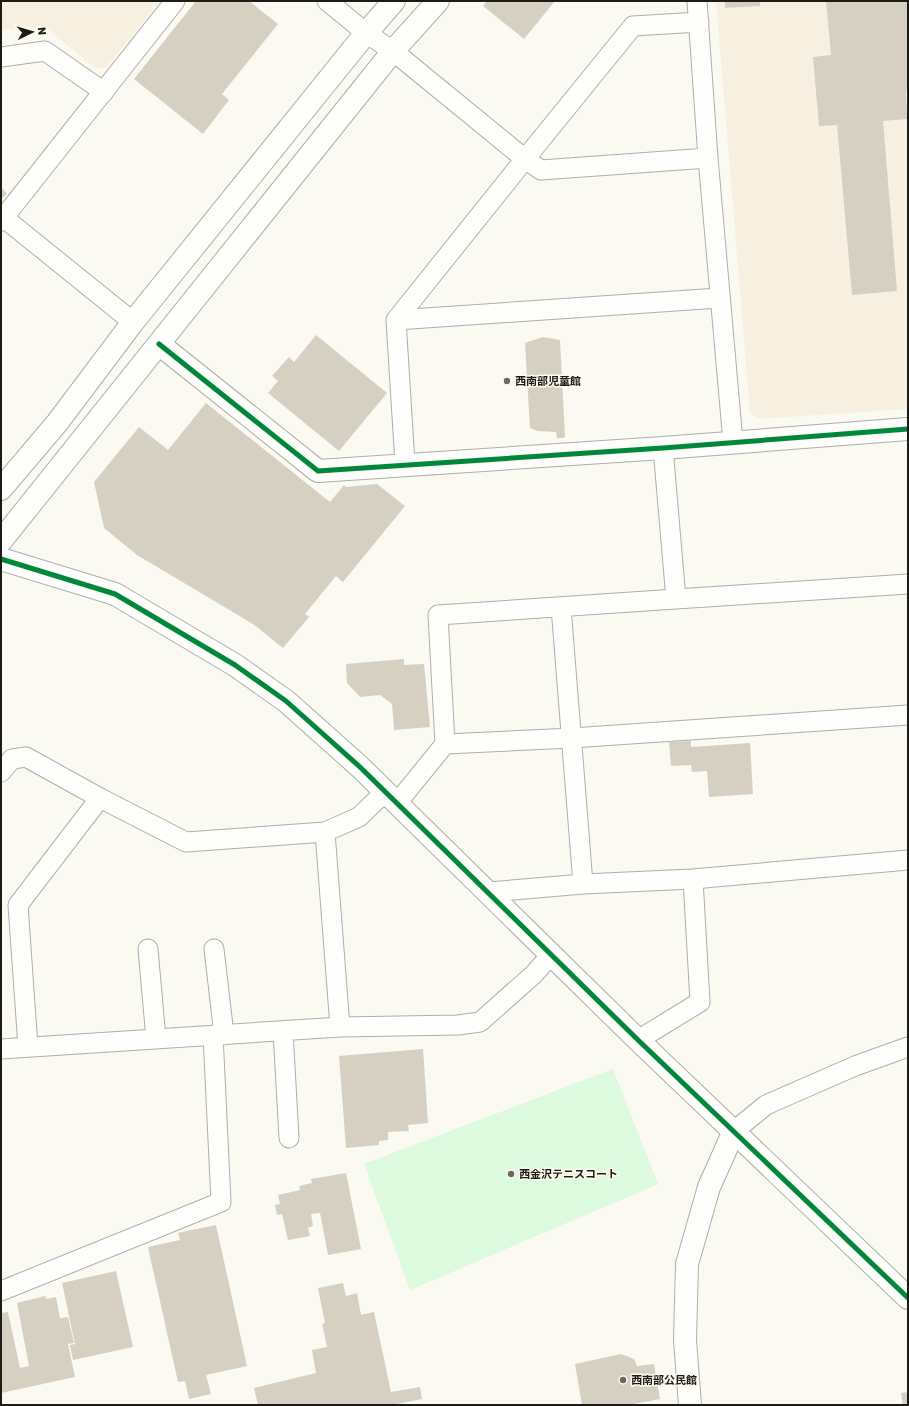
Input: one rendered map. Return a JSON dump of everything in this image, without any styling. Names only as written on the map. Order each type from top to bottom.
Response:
[{"type":"street","points":[[133,322],[2,220],[175,1]]},
{"type":"street","points":[[327,1],[366,33],[392,51],[525,159],[541,170],[708,158]]},
{"type":"street","points":[[1,489],[57,423],[133,322],[366,33],[394,1]]},
{"type":"street","points":[[1,541],[392,51],[438,1]]},
{"type":"street","points":[[697,1],[708,158],[733,442]]},
{"type":"street","points":[[405,464],[396,320],[633,26],[699,22]]},
{"type":"street","points":[[1,57],[45,51],[104,92]]},
{"type":"street","points":[[396,320],[720,298]]},
{"type":"street","points":[[159,344],[318,471],[663,448],[908,429]]},
{"type":"street","points":[[663,448],[676,599]]},
{"type":"street","points":[[1,559],[115,594],[235,665],[286,701],[391,798],[489,892],[638,1040],[908,1298]]},
{"type":"street","points":[[445,744],[438,615],[908,584]]},
{"type":"street","points":[[561,607],[583,884]]},
{"type":"street","points":[[1,772],[12,759],[26,757],[100,798],[186,842],[326,832],[359,817],[391,798],[445,744],[572,738],[908,715]]},
{"type":"street","points":[[28,1047],[18,905],[100,798]]},
{"type":"street","points":[[326,832],[340,1027]]},
{"type":"street","points":[[489,892],[583,884],[693,879],[908,860]]},
{"type":"street","points":[[638,1040],[700,1002],[693,879]]},
{"type":"street","points":[[148,949],[156,1039]]},
{"type":"street","points":[[1,1291],[221,1202],[218,1035],[214,949]]},
{"type":"street","points":[[1,1049],[340,1027],[458,1025],[480,1022],[533,975],[552,954]]},
{"type":"street","points":[[283,1031],[289,1138]]},
{"type":"street","points":[[690,1405],[684,1340],[687,1264],[709,1187],[734,1131],[766,1105],[855,1066],[908,1047]]},
{"type":"shaded area","points":[[1,1],[160,1],[106,68],[95,68],[44,26],[1,30]]},
{"type":"shaded area","points":[[716,1],[908,1],[908,409],[760,419],[750,413]]},
{"type":"green space","name":"西金沢テニスコート","points":[[613,1069],[658,1184],[410,1290],[364,1164]]},
{"type":"building","points":[[196,1],[249,1],[278,24],[222,94],[229,100],[203,134],[134,79]]},
{"type":"building","points":[[487,1],[555,1],[524,39],[483,6]]},
{"type":"building","points":[[725,1],[760,1],[760,6],[725,8]]},
{"type":"building","points":[[826,1],[908,1],[908,91],[906,91],[907,119],[883,121],[897,291],[852,295],[837,125],[819,126],[813,57],[831,55]]},
{"type":"building","points":[[1,187],[7,194],[1,199]]},
{"type":"building","points":[[316,335],[387,393],[339,451],[268,393],[278,381],[272,376],[289,357],[294,362]]},
{"type":"building","points":[[543,337],[560,340],[565,437],[563,438],[557,438],[556,432],[538,431],[530,428],[525,343]]},
{"type":"building","points":[[206,403],[330,502],[344,485],[346,487],[377,484],[405,506],[343,582],[336,576],[305,614],[309,617],[283,648],[253,624],[137,555],[104,528],[94,482],[139,427],[168,450]]},
{"type":"building","points":[[404,659],[404,665],[424,664],[430,727],[394,730],[392,704],[380,695],[360,697],[347,683],[346,664]]},
{"type":"building","points":[[691,741],[691,747],[750,743],[753,794],[709,797],[707,771],[692,772],[691,765],[671,766],[669,742]]},
{"type":"building","points":[[423,1049],[428,1123],[408,1125],[409,1131],[388,1132],[388,1140],[379,1141],[379,1145],[346,1148],[339,1056]]},
{"type":"building","points":[[346,1173],[361,1249],[328,1255],[320,1213],[311,1214],[313,1226],[308,1228],[310,1236],[288,1240],[282,1214],[277,1215],[275,1205],[280,1204],[278,1195],[300,1190],[299,1186],[312,1183],[311,1179]]},
{"type":"building","points":[[216,1225],[247,1366],[206,1375],[211,1394],[189,1399],[185,1381],[178,1382],[148,1247],[180,1240],[178,1233]]},
{"type":"building","points":[[116,1271],[133,1347],[73,1360],[70,1345],[75,1344],[62,1283]]},
{"type":"building","points":[[343,1283],[346,1296],[357,1293],[361,1315],[374,1312],[391,1392],[420,1387],[422,1399],[392,1405],[258,1405],[254,1388],[316,1373],[312,1350],[327,1347],[322,1324],[325,1323],[318,1288]]},
{"type":"building","points":[[45,1296],[46,1299],[56,1297],[60,1318],[68,1317],[74,1343],[68,1344],[75,1377],[1,1393],[1,1313],[8,1312],[20,1368],[29,1366],[17,1303]]},
{"type":"building","points":[[621,1354],[634,1359],[637,1366],[654,1364],[660,1399],[629,1405],[582,1405],[575,1364]]},
{"type":"building","points":[[908,1392],[908,1405],[903,1405],[901,1393]]},
{"type":"cycle path","points":[[159,344],[318,471],[663,448],[908,429]]},
{"type":"cycle path","points":[[1,559],[115,594],[235,665],[286,701],[360,767],[638,1040],[908,1298]]},
{"type":"place","name":"西南部児童館","points":[[507,381]]},
{"type":"place","name":"西金沢テニスコート","points":[[511,1174]]},
{"type":"place","name":"西南部公民館","points":[[623,1380]]}]
